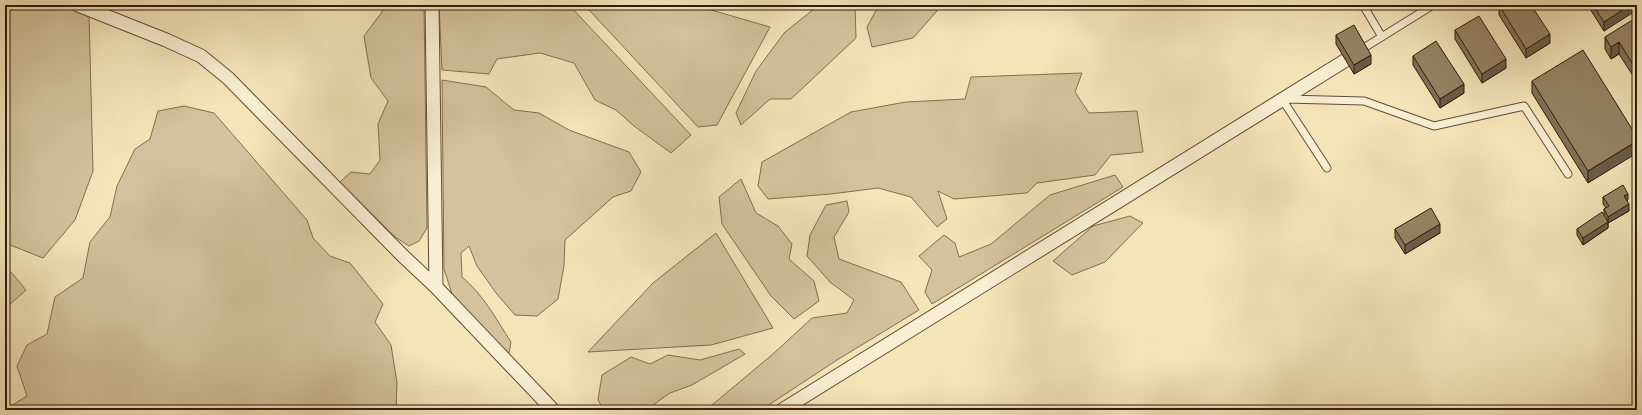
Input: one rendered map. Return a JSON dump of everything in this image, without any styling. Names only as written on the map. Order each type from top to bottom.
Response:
[{"type":"street","points":[[78,5],[166,40],[201,56],[228,78],[402,255],[436,287],[553,410]]},
{"type":"street","points":[[432,5],[436,287]]},
{"type":"street","points":[[782,410],[1346,60]]},
{"type":"lane","points":[[1363,5],[1382,37]]},
{"type":"lane","points":[[1346,60],[1433,5]]},
{"type":"lane","points":[[1282,99],[1327,168]]},
{"type":"lane","points":[[1282,99],[1364,101],[1434,126],[1524,106],[1568,174]]},
{"type":"shaded area","points":[[5,5],[60,5],[89,16],[93,171],[75,220],[43,258],[5,243]]},
{"type":"shaded area","points":[[385,5],[424,5],[427,228],[419,241],[409,246],[395,237],[340,182],[351,172],[370,174],[380,160],[378,124],[388,101],[371,78],[364,36],[382,12]]},
{"type":"shaded area","points":[[439,5],[569,5],[691,135],[671,153],[634,126],[616,110],[595,100],[574,63],[540,53],[497,59],[489,74],[442,70]]},
{"type":"shaded area","points":[[582,5],[694,5],[770,27],[717,125],[698,127],[589,10]]},
{"type":"shaded area","points":[[819,5],[855,5],[856,38],[791,99],[770,99],[741,125],[736,113],[756,71],[785,32]]},
{"type":"shaded area","points":[[879,5],[937,5],[937,11],[913,38],[872,47],[867,27]]},
{"type":"shaded area","points":[[1082,73],[1075,92],[1089,113],[1137,111],[1143,152],[1111,155],[1095,175],[1037,183],[1027,193],[954,199],[938,191],[947,219],[937,227],[911,197],[878,188],[831,194],[768,199],[758,186],[762,162],[851,112],[906,102],[965,99],[971,77]]},
{"type":"shaded area","points":[[442,80],[486,87],[514,110],[539,113],[569,130],[629,152],[641,172],[631,191],[613,197],[565,240],[564,266],[558,299],[537,316],[515,315],[496,293],[477,266],[469,246],[461,253],[462,277],[483,299],[511,342],[509,353],[453,297],[444,269]]},
{"type":"shaded area","points":[[184,106],[214,113],[307,220],[313,238],[330,256],[350,263],[383,304],[375,322],[391,345],[397,383],[396,410],[5,410],[27,396],[17,366],[27,345],[47,334],[55,297],[83,278],[90,242],[110,217],[117,186],[135,149],[150,139],[158,111]]},
{"type":"shaded area","points":[[1115,175],[1123,187],[932,304],[925,292],[932,270],[919,256],[944,235],[955,243],[959,257],[991,244],[1050,195]]},
{"type":"shaded area","points":[[741,179],[756,213],[778,226],[792,244],[789,259],[814,281],[819,301],[794,319],[771,296],[722,224],[719,197]]},
{"type":"shaded area","points":[[847,201],[849,212],[834,237],[839,259],[901,282],[919,310],[837,360],[761,410],[706,410],[773,354],[812,318],[847,313],[854,300],[830,282],[807,256],[810,235],[826,205]]},
{"type":"shaded area","points":[[1130,216],[1143,223],[1105,262],[1072,275],[1053,261],[1093,226]]},
{"type":"shaded area","points":[[716,233],[773,328],[711,345],[588,352],[653,283]]},
{"type":"shaded area","points":[[5,270],[11,272],[26,290],[5,309]]},
{"type":"shaded area","points":[[739,349],[745,354],[692,385],[670,393],[646,410],[604,410],[598,400],[602,375],[631,357],[650,364],[668,355],[700,360]]},
{"type":"building","points":[[1499,5],[1531,5],[1550,34],[1526,49]]},
{"type":"building","points":[[1593,5],[1630,5],[1604,22]]},
{"type":"building","points":[[1479,16],[1506,59],[1482,74],[1455,30]]},
{"type":"building","points":[[1634,19],[1637,23],[1637,71],[1619,42],[1611,47],[1605,37]]},
{"type":"building","points":[[1354,25],[1371,55],[1354,65],[1336,35]]},
{"type":"building","points":[[1436,41],[1464,84],[1440,99],[1413,56]]},
{"type":"building","points":[[1583,50],[1637,137],[1637,141],[1588,171],[1532,81]]},
{"type":"building","points":[[1623,185],[1628,194],[1624,196],[1629,204],[1608,217],[1604,209],[1609,206],[1603,197]]},
{"type":"building","points":[[1431,208],[1440,224],[1405,245],[1395,229]]},
{"type":"building","points":[[1602,212],[1608,222],[1583,238],[1577,229]]}]
